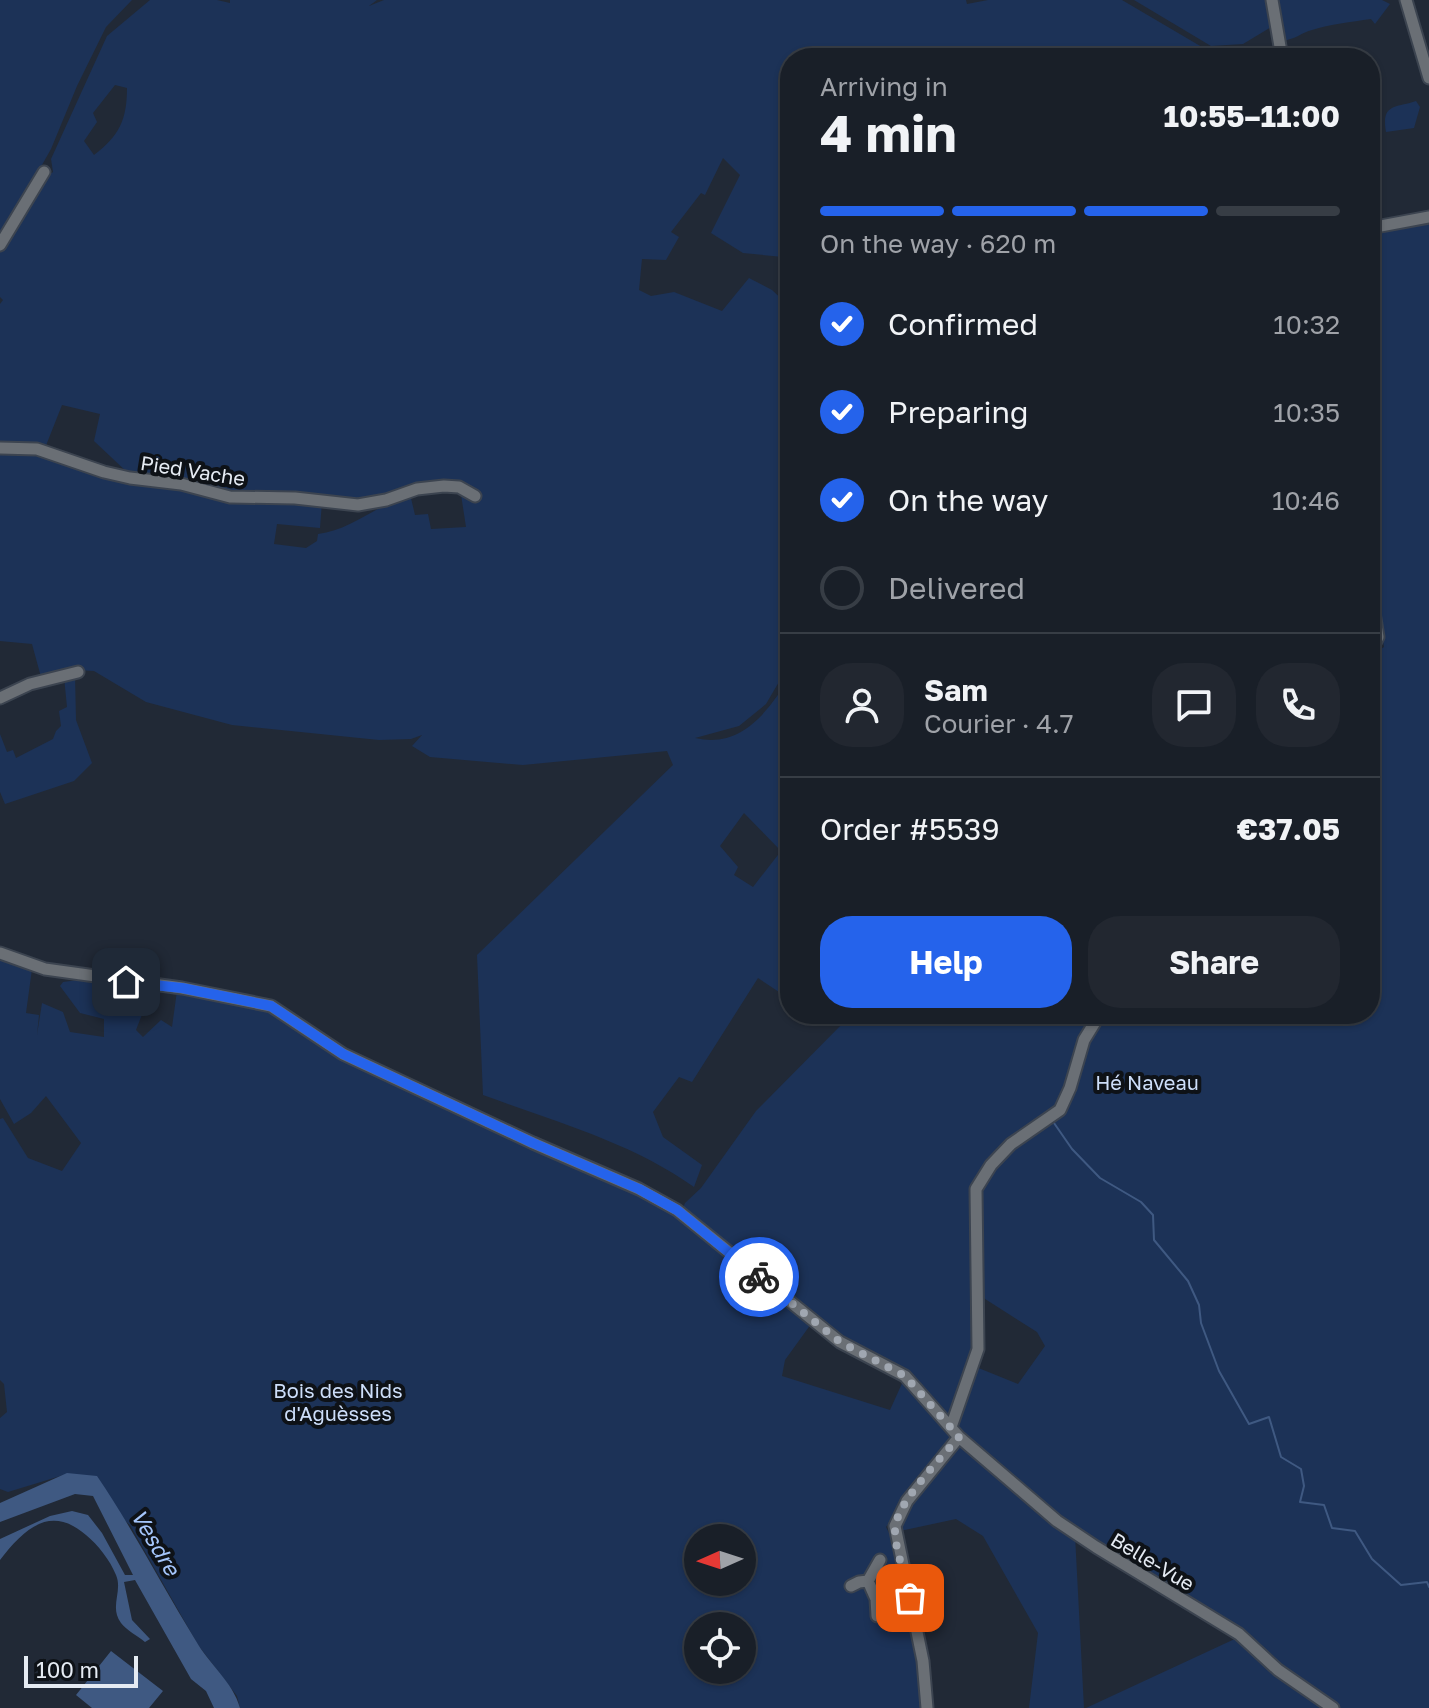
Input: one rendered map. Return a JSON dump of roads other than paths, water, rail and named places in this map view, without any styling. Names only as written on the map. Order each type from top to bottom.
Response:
[{"type":"street","points":[[1272,0],[1280,48]]},
{"type":"street","points":[[1406,0],[1429,78]]},
{"type":"street","points":[[0,245],[44,172]]},
{"type":"street","points":[[1380,226],[1429,217]]},
{"type":"street","name":"Pied Vache","points":[[0,448],[37,449],[104,472],[181,484],[230,497],[295,498],[358,505],[386,500],[417,489],[444,486],[459,487],[475,496]]},
{"type":"street","points":[[0,698],[30,684],[78,672]]},
{"type":"street","name":"Belle-Vue","points":[[0,953],[45,969],[182,988],[271,1006],[343,1054],[639,1189],[677,1210],[840,1342],[905,1376],[959,1437],[1057,1521],[1239,1634],[1278,1670],[1333,1708]]},
{"type":"street","points":[[951,1427],[978,1349],[976,1189],[991,1165],[1011,1144],[1060,1110],[1084,1040],[1094,1024]]},
{"type":"street","points":[[927,1708],[923,1661],[895,1526],[907,1501],[959,1437]]},
{"type":"street","points":[[851,1586],[868,1581],[880,1560]]},
{"type":"street","points":[[868,1581],[876,1599],[877,1616]]},
{"type":"waterway","points":[[1054,1123],[1072,1149],[1100,1178],[1141,1202],[1153,1215],[1154,1240],[1188,1281],[1199,1305],[1201,1323],[1219,1371],[1249,1424],[1269,1417],[1281,1457],[1301,1469],[1304,1486],[1300,1502],[1324,1505],[1332,1528],[1355,1531],[1372,1559],[1401,1585],[1427,1582],[1429,1587]]},
{"type":"park label","name":"Hé Naveau","points":[[1147,1082]]},
{"type":"park label","name":"Bois des Nids d'Aguèsses","points":[[338,1402]]},
{"type":"water label","name":"Vesdre","points":[[156,1542]]}]
